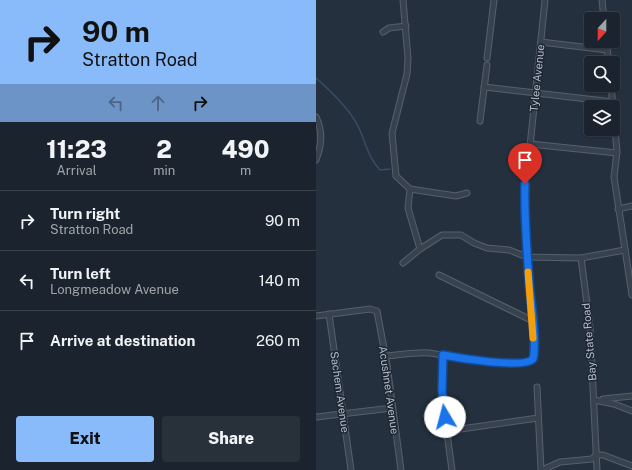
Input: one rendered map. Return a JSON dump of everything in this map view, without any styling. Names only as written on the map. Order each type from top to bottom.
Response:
[{"type":"street","points":[[403,0],[408,42],[407,74],[392,133],[396,176],[410,189],[456,196],[468,194]]},
{"type":"street","points":[[488,58],[494,0]]},
{"type":"street","name":"Tylee Avenue","points":[[529,156],[545,0]]},
{"type":"street","points":[[602,0],[603,12]]},
{"type":"street","points":[[383,32],[389,28],[406,26]]},
{"type":"street","points":[[541,42],[607,50],[608,56]]},
{"type":"street","points":[[480,122],[487,66]]},
{"type":"street","points":[[484,87],[596,100]]},
{"type":"street","points":[[316,117],[322,135],[321,145],[316,160]]},
{"type":"street","points":[[615,136],[616,154],[614,176],[632,295]]},
{"type":"street","points":[[530,144],[616,154]]},
{"type":"street","points":[[386,356],[424,353],[504,363],[527,363],[531,361],[534,350],[533,321],[524,221],[525,184]]},
{"type":"street","points":[[410,189],[408,208],[420,249]]},
{"type":"street","points":[[618,209],[632,206]]},
{"type":"street","points":[[403,263],[442,234],[460,235],[474,244],[487,248],[510,250],[527,257],[581,258],[625,250]]},
{"type":"street","name":"Bay State Road","points":[[581,258],[590,327],[597,470]]},
{"type":"street","points":[[439,275],[533,321]]},
{"type":"street","name":"Acushnet Avenue","points":[[329,314],[370,309],[377,311],[386,356],[401,470]]},
{"type":"street","points":[[316,316],[329,314]]},
{"type":"street","name":"Sachem Avenue","points":[[329,314],[351,470]]},
{"type":"street","points":[[443,355],[442,391],[452,470]]},
{"type":"street","points":[[537,387],[541,470],[560,462],[592,459],[596,455],[603,455],[632,466]]},
{"type":"street","points":[[594,400],[632,396]]},
{"type":"street","points":[[594,400],[614,404],[632,411]]},
{"type":"street","points":[[316,417],[392,408]]},
{"type":"street","points":[[447,431],[538,418]]},
{"type":"waterway","points":[[316,78],[351,114],[359,128],[370,155],[380,170],[390,169]]},
{"type":"slow traffic","points":[[528,272],[533,317],[533,338]]},
{"type":"route","points":[[445,417],[442,397],[443,355],[504,363],[527,363],[533,359],[533,317],[524,221],[525,184]]}]
